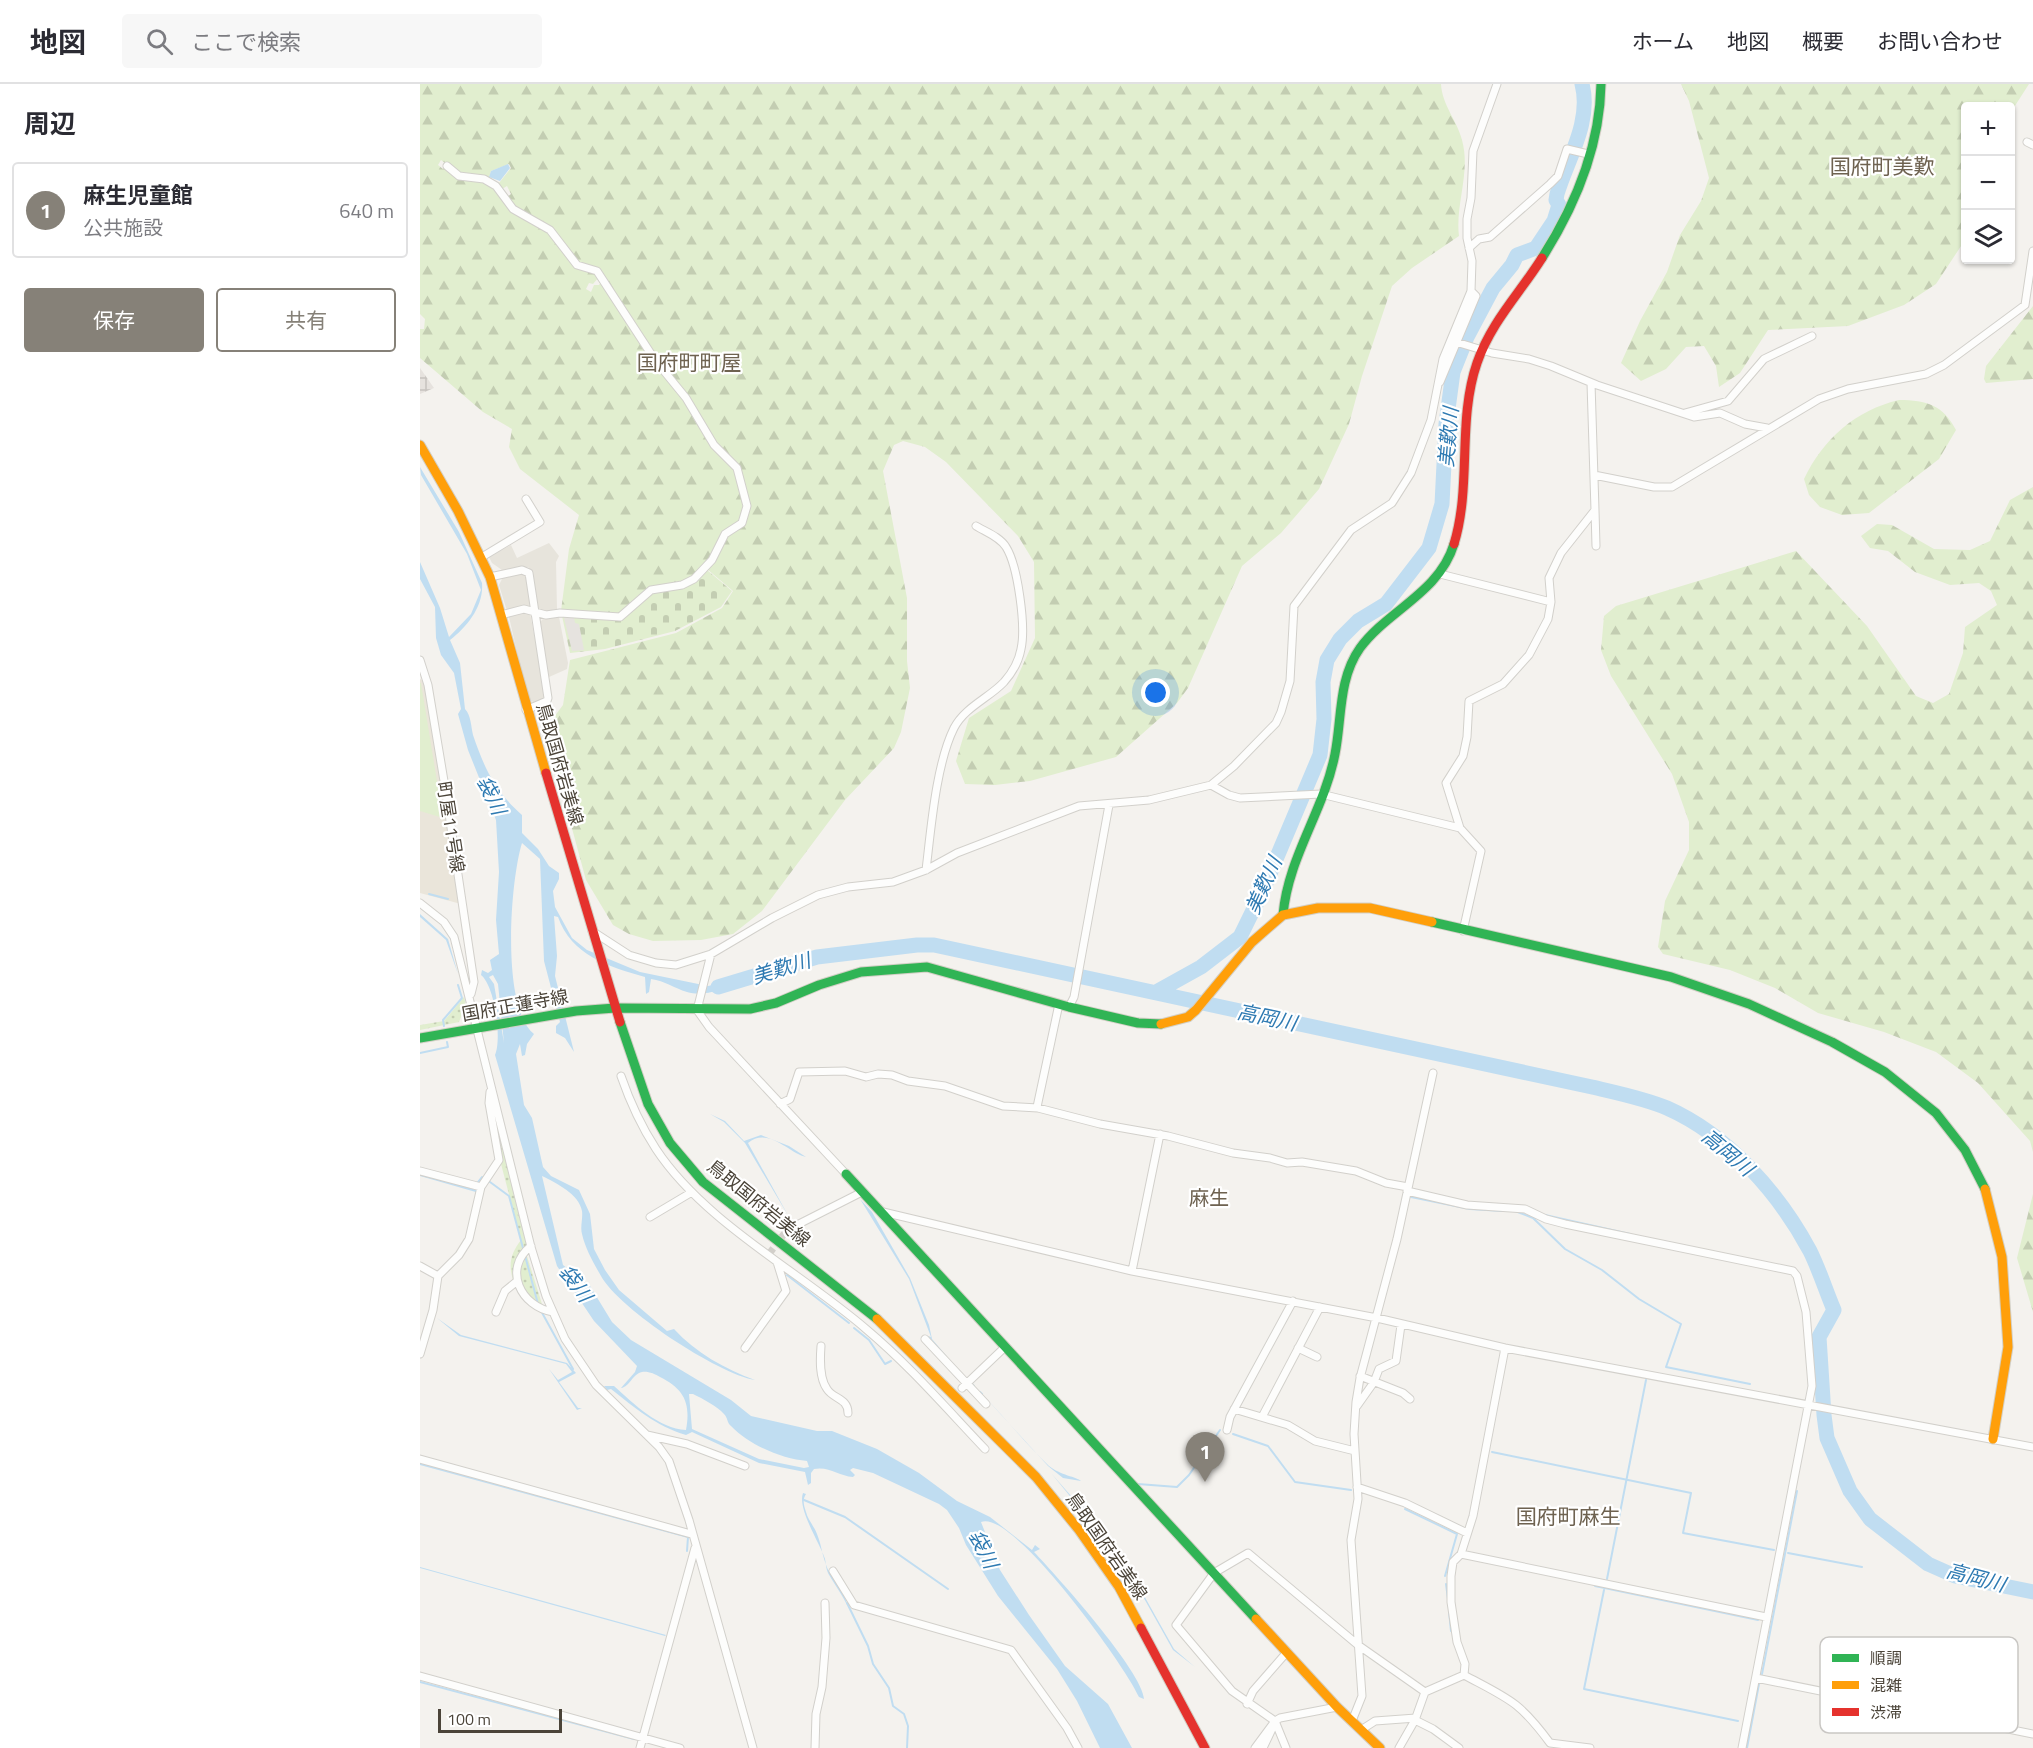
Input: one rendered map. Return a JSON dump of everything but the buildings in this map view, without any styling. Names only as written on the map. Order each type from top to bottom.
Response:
[{"type":"street","points":[[592,931],[630,955],[656,963],[676,965],[711,954],[818,895],[848,887],[893,882],[926,870],[957,853],[1079,806],[1149,800],[1211,785],[1242,759],[1276,723],[1290,681],[1294,606],[1351,530],[1392,503],[1411,473],[1431,420],[1448,342],[1471,291],[1472,261],[1467,219],[1471,198],[1473,151],[1497,84]]},
{"type":"street","points":[[1602,84],[1602,108],[1570,205],[1548,250],[1500,314],[1478,349],[1468,402],[1459,532],[1440,574],[1360,648],[1350,667],[1332,767],[1287,883],[1283,915],[1318,909],[1370,908],[1463,932],[1671,977],[1749,1004],[1832,1042],[1885,1072],[1936,1113],[1965,1150],[1987,1193],[2002,1257],[2008,1347],[1993,1439]]},
{"type":"street","points":[[1469,248],[1479,239],[1490,237],[1558,176],[1567,149],[1585,154]]},
{"type":"street","points":[[447,166],[459,176],[484,179],[496,186],[513,209],[550,230],[564,244],[577,265],[597,271],[655,360],[687,398],[714,445],[737,468],[747,506],[742,523],[725,534],[703,572],[682,585],[651,591],[620,617],[560,613],[546,615],[524,609],[501,615]]},
{"type":"street","points":[[1594,475],[1654,487],[1672,487],[1799,408],[1833,393],[1926,374],[1944,365],[2025,305],[2033,251]]},
{"type":"street","points":[[1436,389],[1476,296],[1471,291]]},
{"type":"street","points":[[1683,414],[1728,401],[1764,359],[1812,336]]},
{"type":"street","points":[[1457,343],[1529,359],[1683,414],[1694,417],[1720,413],[1745,424],[1767,428]]},
{"type":"street","points":[[1591,382],[1596,546]]},
{"type":"street","name":"鳥取国府岩美線","points":[[420,445],[482,557],[490,577],[526,710],[595,945],[648,1104],[686,1164],[723,1200],[880,1321],[1036,1477],[1079,1530],[1119,1587],[1205,1748]]},
{"type":"street","points":[[482,557],[540,522],[526,499]]},
{"type":"street","points":[[1463,932],[1481,851],[1460,828],[1446,783],[1463,756],[1467,737],[1469,701],[1503,684],[1529,655],[1548,619],[1551,602],[1549,578],[1561,553],[1595,510]]},
{"type":"street","points":[[926,870],[930,831],[949,741],[956,725],[968,712],[1004,682],[1014,667],[1021,649],[1021,623],[1012,561],[1005,545],[976,526]]},
{"type":"street","points":[[490,577],[527,571],[548,698],[547,702],[526,710]]},
{"type":"street","points":[[1440,574],[1551,602]]},
{"type":"street","name":"町屋11号線","points":[[420,660],[428,685],[445,787],[474,982],[470,995]]},
{"type":"street","points":[[1211,785],[1240,798],[1321,794],[1460,828]]},
{"type":"street","points":[[1037,1107],[1064,1006],[1074,997],[1109,805]]},
{"type":"street","points":[[420,903],[444,922],[454,937],[531,1246],[553,1312],[565,1339],[596,1385],[659,1447],[669,1461],[753,1748]]},
{"type":"street","name":"国府正蓮寺線","points":[[420,1038],[571,1012],[615,1008],[750,1009],[776,1003],[819,985],[861,972],[927,967],[1064,1006],[1138,1023],[1162,1024],[1188,1017],[1210,996],[1252,942],[1283,915]]},
{"type":"street","points":[[711,954],[697,1010],[709,1027],[883,1212],[1338,1707],[1380,1748]]},
{"type":"street","points":[[780,1104],[790,1099],[799,1072],[845,1071],[861,1077],[885,1074],[908,1081],[945,1086],[1003,1106],[1037,1107],[1100,1124],[1160,1134],[1287,1163],[1302,1162],[1356,1171],[1386,1183],[1467,1205],[1525,1209],[1545,1219],[1565,1224],[1793,1271],[1800,1288],[1808,1329],[1812,1404],[1766,1617],[1742,1748]]},
{"type":"street","points":[[1352,1721],[1362,1696],[1351,1540],[1357,1487],[1354,1451],[1356,1408],[1360,1376],[1377,1318],[1432,1072]]},
{"type":"street","points":[[621,1076],[634,1110],[657,1152],[692,1192],[725,1222],[867,1329],[946,1405],[985,1449]]},
{"type":"street","points":[[420,1354],[433,1310],[438,1276],[459,1255],[469,1239],[481,1187],[499,1160],[489,1103],[490,1087]]},
{"type":"street","points":[[1132,1271],[1160,1134]]},
{"type":"street","points":[[420,1171],[481,1187]]},
{"type":"street","points":[[650,1217],[692,1192]]},
{"type":"street","points":[[787,1230],[862,1192]]},
{"type":"street","points":[[883,1212],[1132,1271],[1320,1306],[1505,1348],[1849,1410],[2033,1447]]},
{"type":"street","points":[[531,1246],[524,1252],[518,1265],[516,1282],[528,1301],[542,1310],[553,1312]]},
{"type":"street","points":[[745,1348],[786,1291],[776,1259]]},
{"type":"street","points":[[420,1266],[438,1276]]},
{"type":"street","points":[[496,1312],[505,1291],[516,1282]]},
{"type":"street","points":[[1227,1430],[1234,1409],[1293,1301]]},
{"type":"street","points":[[1262,1417],[1320,1306]]},
{"type":"street","points":[[1356,1408],[1374,1382],[1379,1369],[1396,1361],[1401,1325]]},
{"type":"street","points":[[925,1339],[964,1386],[986,1404]]},
{"type":"street","points":[[821,1346],[820,1370],[827,1391],[845,1403],[848,1413]]},
{"type":"street","points":[[964,1386],[1005,1347]]},
{"type":"street","points":[[1298,1348],[1317,1357]]},
{"type":"street","points":[[1464,1675],[1465,1665],[1457,1642],[1451,1602],[1454,1562],[1461,1554],[1467,1533],[1505,1348]]},
{"type":"street","points":[[1360,1376],[1410,1399]]},
{"type":"street","points":[[1234,1409],[1288,1425],[1315,1441],[1354,1451]]},
{"type":"street","points":[[645,1435],[687,1444],[745,1466]]},
{"type":"street","points":[[420,1459],[691,1534]]},
{"type":"street","points":[[1357,1487],[1405,1503],[1467,1533]]},
{"type":"street","points":[[640,1748],[695,1546]]},
{"type":"street","points":[[1286,1748],[1275,1721],[1247,1704],[1232,1691],[1176,1625],[1214,1573],[1248,1553],[1358,1645],[1425,1692]]},
{"type":"street","points":[[1461,1554],[1766,1617]]},
{"type":"street","points":[[833,1571],[854,1605],[1011,1650],[1067,1728],[1077,1748]]},
{"type":"street","points":[[815,1748],[816,1714],[822,1688],[826,1638],[825,1604]]},
{"type":"street","points":[[1247,1704],[1253,1692],[1287,1652]]},
{"type":"street","points":[[1399,1748],[1415,1719],[1425,1692],[1464,1675]]},
{"type":"street","points":[[1464,1675],[1510,1698],[1523,1709],[1550,1743],[1590,1748]]},
{"type":"street","points":[[420,1676],[680,1748]]},
{"type":"street","points":[[1756,1678],[1820,1691]]},
{"type":"street","points":[[1255,1748],[1275,1721],[1302,1713],[1338,1707]]},
{"type":"street","points":[[1361,1730],[1375,1721],[1415,1719],[1459,1748]]},
{"type":"street","points":[[1263,1748],[1275,1721]]},
{"type":"street","points":[[2018,1731],[2033,1734]]},
{"type":"shaded area","points":[[420,368],[434,388],[420,394]]},
{"type":"shaded area","points":[[549,543],[559,556],[556,562],[557,609],[542,612],[537,608],[533,571],[528,567],[502,570],[492,563],[489,557],[511,545],[517,558]]},
{"type":"shaded area","points":[[521,573],[527,577],[530,607],[525,605],[507,611],[499,585],[503,577]]},
{"type":"shaded area","points":[[525,612],[530,613],[545,692],[544,699],[536,703],[528,700],[509,617]]},
{"type":"shaded area","points":[[559,617],[568,663],[567,669],[549,677],[539,623],[543,619]]},
{"type":"shaded area","points":[[564,618],[574,618],[575,623],[579,624],[584,650],[572,651]]},
{"type":"shaded area","points":[[420,679],[426,683],[461,904],[420,893]]},
{"type":"green space","points":[[420,84],[1441,84],[1444,99],[1460,133],[1464,152],[1459,236],[1412,268],[1392,286],[1362,376],[1349,424],[1319,489],[1281,533],[1242,566],[1188,688],[1177,703],[1116,757],[1030,781],[995,785],[965,784],[956,761],[969,718],[1011,691],[1035,638],[1034,562],[1018,536],[946,462],[925,447],[903,441],[894,445],[883,471],[907,598],[907,661],[910,688],[901,732],[894,748],[845,800],[762,911],[733,934],[701,940],[653,941],[629,934],[613,925],[586,880],[545,729],[563,705],[570,660],[676,633],[722,608],[733,591],[707,569],[726,536],[746,520],[748,507],[740,469],[715,443],[690,400],[656,359],[599,270],[578,263],[565,243],[550,229],[514,208],[506,198],[511,194],[507,186],[502,189],[482,177],[460,175],[441,160],[438,165],[443,169],[446,166],[455,175],[482,180],[498,189],[513,211],[544,228],[566,251],[575,265],[594,272],[599,277],[593,284],[589,283],[586,289],[591,292],[594,285],[599,285],[601,282],[654,361],[687,402],[713,446],[734,467],[742,495],[743,519],[723,534],[702,570],[682,582],[650,589],[618,614],[561,611],[569,549],[579,515],[520,469],[509,447],[512,429],[483,412],[420,358],[420,329],[424,329],[425,319],[420,314]],"holes":[[[509,164],[511,168],[499,183],[489,178],[491,171]]]},
{"type":"green space","points":[[1681,84],[2029,84],[2015,106],[2015,102],[1961,102],[1961,246],[1936,284],[1904,305],[1848,326],[1768,330],[1740,373],[1719,387],[1716,366],[1704,346],[1686,347],[1666,369],[1641,381],[1621,363],[1640,321],[1667,272],[1680,235],[1701,201],[1709,178],[1689,101]]},
{"type":"green space","points":[[2033,306],[2033,379],[1986,383],[1984,379],[1986,366]]},
{"type":"green space","points":[[1899,400],[1926,403],[1940,410],[1951,422],[1956,430],[1939,459],[1869,513],[1842,515],[1820,507],[1809,495],[1804,479],[1821,451],[1842,428],[1855,419]]},
{"type":"green space","points":[[2033,487],[2033,1152],[2030,1141],[1978,1083],[1936,1052],[1884,1032],[1818,1013],[1775,988],[1730,970],[1663,954],[1658,947],[1665,901],[1689,850],[1689,822],[1672,774],[1611,676],[1601,650],[1604,616],[1616,606],[1796,551],[1867,626],[1916,696],[1933,703],[1949,694],[1963,653],[1965,627],[1997,605],[1991,591],[1979,583],[1950,585],[1915,572],[1888,551],[1870,548],[1861,536],[1877,524],[1892,525],[1934,549],[1970,550],[1990,541],[2010,500]]},
{"type":"green space","points":[[707,570],[732,591],[721,607],[675,631],[605,649],[570,653],[562,616],[621,620],[649,594],[692,583]]},
{"type":"green space","points":[[421,683],[443,818],[420,811]]},
{"type":"green space","points":[[464,997],[466,1005],[459,1022],[420,1030],[420,1025],[444,1021]]},
{"type":"green space","points":[[493,1103],[519,1217],[528,1244],[521,1252],[513,1280],[511,1259],[521,1240],[501,1164],[502,1157]]},
{"type":"green space","points":[[2033,1194],[2033,1312],[2017,1258]]},
{"type":"green space","points":[[526,1253],[541,1307],[528,1296],[521,1283],[521,1269]]},
{"type":"water","points":[[508,164],[510,168],[500,181],[489,177],[491,171]]},
{"type":"water","name":"袋川","points":[[420,467],[459,532],[482,583],[482,592],[477,608],[462,629],[450,640],[460,663],[465,709],[470,718],[473,735],[492,779],[522,815],[522,833],[538,849],[549,866],[559,873],[559,879],[553,891],[555,907],[572,938],[587,950],[640,972],[708,986],[737,980],[738,984],[700,994],[651,979],[649,992],[646,994],[645,977],[593,958],[572,941],[558,917],[554,916],[557,956],[555,976],[574,1052],[565,1038],[556,1033],[556,1026],[560,1022],[544,961],[540,859],[522,843],[514,886],[511,943],[517,999],[524,1020],[534,1034],[527,1044],[525,1055],[522,1056],[520,1044],[516,1054],[524,1105],[532,1118],[543,1167],[551,1176],[579,1190],[590,1214],[594,1249],[619,1290],[667,1331],[674,1329],[692,1346],[712,1359],[755,1380],[718,1366],[671,1338],[648,1322],[611,1290],[585,1245],[581,1229],[580,1205],[572,1194],[542,1176],[563,1265],[590,1286],[612,1322],[631,1340],[731,1400],[751,1416],[817,1431],[832,1431],[877,1449],[919,1473],[957,1501],[990,1517],[1032,1550],[1035,1545],[1040,1549],[1034,1552],[1115,1647],[1140,1686],[1144,1699],[1139,1697],[1114,1655],[1092,1625],[1041,1564],[1017,1539],[996,1524],[981,1522],[1000,1570],[1029,1615],[1065,1666],[1108,1704],[1132,1748],[1100,1748],[1077,1701],[1057,1669],[998,1596],[966,1545],[959,1528],[947,1510],[939,1504],[873,1473],[853,1468],[850,1470],[855,1475],[853,1477],[824,1469],[814,1469],[811,1473],[811,1483],[808,1485],[805,1472],[759,1463],[692,1432],[686,1435],[665,1427],[604,1386],[614,1386],[656,1420],[676,1429],[686,1430],[687,1412],[684,1398],[668,1382],[654,1374],[642,1372],[621,1388],[635,1372],[637,1366],[594,1321],[557,1266],[495,1055],[498,1037],[496,1013],[490,990],[481,975],[482,970],[488,973],[492,970],[490,960],[499,954],[496,920],[499,872],[496,820],[468,750],[458,714],[461,709],[454,673],[441,655],[436,638],[435,607],[420,579],[420,562],[440,608],[449,637],[471,614],[481,590],[467,554],[421,475]],"holes":[[[493,975],[498,984],[504,1043],[494,984],[489,977]],[[689,1394],[718,1408],[738,1433],[756,1445],[777,1454],[807,1461],[809,1467],[759,1459],[692,1429]]]},
{"type":"water","points":[[420,914],[448,939],[458,974],[446,940],[420,917]]},
{"type":"water","points":[[710,1114],[725,1121],[744,1141],[761,1135],[789,1146],[806,1157],[771,1139],[756,1139],[748,1143],[789,1217],[745,1143],[724,1122]]},
{"type":"water","points":[[860,1199],[872,1212],[910,1278],[929,1325],[932,1339],[967,1380],[928,1336],[931,1337],[909,1279]]},
{"type":"water","points":[[437,1318],[461,1335],[567,1363],[576,1373],[559,1382],[578,1408],[582,1408],[577,1410],[549,1369],[558,1380],[572,1372],[566,1364],[459,1336]]},
{"type":"water","points":[[1037,1454],[1053,1469],[1081,1481],[1063,1478],[1048,1466]]},
{"type":"water","points":[[1051,1473],[1079,1505],[1082,1505],[1133,1576],[1174,1649],[1195,1667],[1173,1650],[1132,1577],[1082,1506],[1078,1506]]},
{"type":"water","points":[[803,1493],[806,1494],[804,1503],[807,1515],[817,1534],[822,1552],[803,1508]]},
{"type":"water","points":[[826,1564],[843,1593],[847,1605],[828,1573]]},
{"type":"water","points":[[420,1567],[666,1635],[665,1636]]},
{"type":"waterway","name":"美歎川","points":[[1156,992],[1201,967],[1240,937],[1263,890],[1320,755],[1324,719],[1323,682],[1327,660],[1340,639],[1358,621],[1386,604],[1429,548],[1442,504],[1446,424],[1453,372],[1467,337],[1493,288],[1512,265],[1517,255],[1536,248],[1554,221],[1559,205],[1556,200],[1557,194],[1581,127],[1584,112],[1582,84]]},
{"type":"waterway","points":[[429,894],[448,899]]},
{"type":"waterway","name":"高岡川","points":[[718,987],[817,957],[934,945],[1592,1087],[1667,1108],[1711,1134],[1750,1168],[1783,1208],[1810,1251],[1834,1310],[1819,1337],[1827,1438],[1850,1491],[1870,1519],[1928,1564],[1955,1576],[2033,1592]]},
{"type":"waterway","points":[[444,1026],[443,1020],[462,998],[458,985]]},
{"type":"waterway","points":[[420,1053],[448,1047],[447,1042]]},
{"type":"waterway","points":[[420,1175],[476,1191]]},
{"type":"waterway","points":[[478,1182],[482,1177]]},
{"type":"waterway","points":[[490,1182],[509,1196],[538,1304]]},
{"type":"waterway","points":[[1411,1197],[1470,1209],[1503,1211]]},
{"type":"waterway","points":[[1515,1211],[1533,1218],[1565,1249],[1602,1270],[1639,1299],[1681,1324],[1666,1367],[1750,1384]]},
{"type":"waterway","points":[[1545,1215],[1630,1234]]},
{"type":"waterway","points":[[787,1275],[849,1323]]},
{"type":"waterway","points":[[540,1309],[573,1369]]},
{"type":"waterway","points":[[854,1328],[869,1340],[885,1364],[891,1361]]},
{"type":"waterway","points":[[1607,1579],[1646,1380]]},
{"type":"waterway","points":[[1138,1484],[1177,1487],[1189,1475],[1220,1430]]},
{"type":"waterway","points":[[1233,1434],[1268,1446],[1295,1482],[1351,1490]]},
{"type":"waterway","points":[[1492,1452],[1691,1493],[1683,1533],[1774,1550]]},
{"type":"waterway","points":[[420,1464],[688,1537],[687,1551]]},
{"type":"waterway","points":[[1762,1674],[1797,1491]]},
{"type":"waterway","points":[[804,1500],[845,1517],[948,1589]]},
{"type":"waterway","points":[[1405,1509],[1457,1534],[1445,1576]]},
{"type":"waterway","points":[[1788,1553],[1862,1567]]},
{"type":"waterway","points":[[1446,1584],[1448,1599]]},
{"type":"waterway","points":[[1595,1586],[1758,1620]]},
{"type":"waterway","points":[[1604,1590],[1584,1689],[1738,1721]]},
{"type":"waterway","points":[[847,1603],[868,1646],[873,1664],[889,1688],[893,1706],[904,1714],[908,1726],[907,1748]]},
{"type":"waterway","points":[[1449,1611],[1451,1631]]},
{"type":"waterway","points":[[420,1682],[634,1739]]},
{"type":"waterway","points":[[1747,1748],[1759,1684]]},
{"type":"tunnel","points":[[769,1254],[787,1230]]},
{"type":"traffic: fast","points":[[1542,258],[1565,218],[1584,175],[1596,130],[1601,84]]},
{"type":"traffic: fast","points":[[1283,915],[1292,873],[1330,775],[1344,686],[1353,660],[1371,635],[1437,576],[1454,544]]},
{"type":"traffic: fast","points":[[1432,922],[1671,977],[1749,1004],[1832,1042],[1885,1072],[1936,1113],[1965,1150],[1985,1189]]},
{"type":"traffic: fast","points":[[420,1038],[576,1011],[615,1008],[750,1009],[776,1003],[819,985],[861,972],[927,967],[1069,1007],[1138,1023],[1161,1024]]},
{"type":"traffic: fast","points":[[620,1022],[648,1104],[670,1143],[703,1182],[877,1319]]},
{"type":"traffic: fast","points":[[846,1174],[1256,1619]]},
{"type":"traffic: slow","points":[[420,445],[458,511],[490,577],[546,773]]},
{"type":"traffic: slow","points":[[1161,1024],[1188,1017],[1196,1010],[1252,942],[1283,915],[1318,908],[1370,908],[1432,922]]},
{"type":"traffic: slow","points":[[1985,1189],[2002,1257],[2008,1347],[1993,1439]]},
{"type":"traffic: slow","points":[[877,1319],[1036,1477],[1079,1530],[1119,1587],[1141,1628]]},
{"type":"traffic: slow","points":[[1256,1619],[1337,1707],[1380,1748]]},
{"type":"traffic: jam","points":[[1454,544],[1462,499],[1468,407],[1477,363],[1498,321],[1542,258]]},
{"type":"traffic: jam","points":[[546,773],[620,1022]]},
{"type":"traffic: jam","points":[[1141,1628],[1205,1748]]},
{"type":"place","name":"麻生児童館","points":[[1205,1482]]},
{"type":"district","name":"国府町美歎","points":[[1882,166]]},
{"type":"district","name":"国府町町屋","points":[[689,362]]},
{"type":"district","name":"麻生","points":[[1209,1197]]},
{"type":"district","name":"国府町麻生","points":[[1568,1516]]}]
